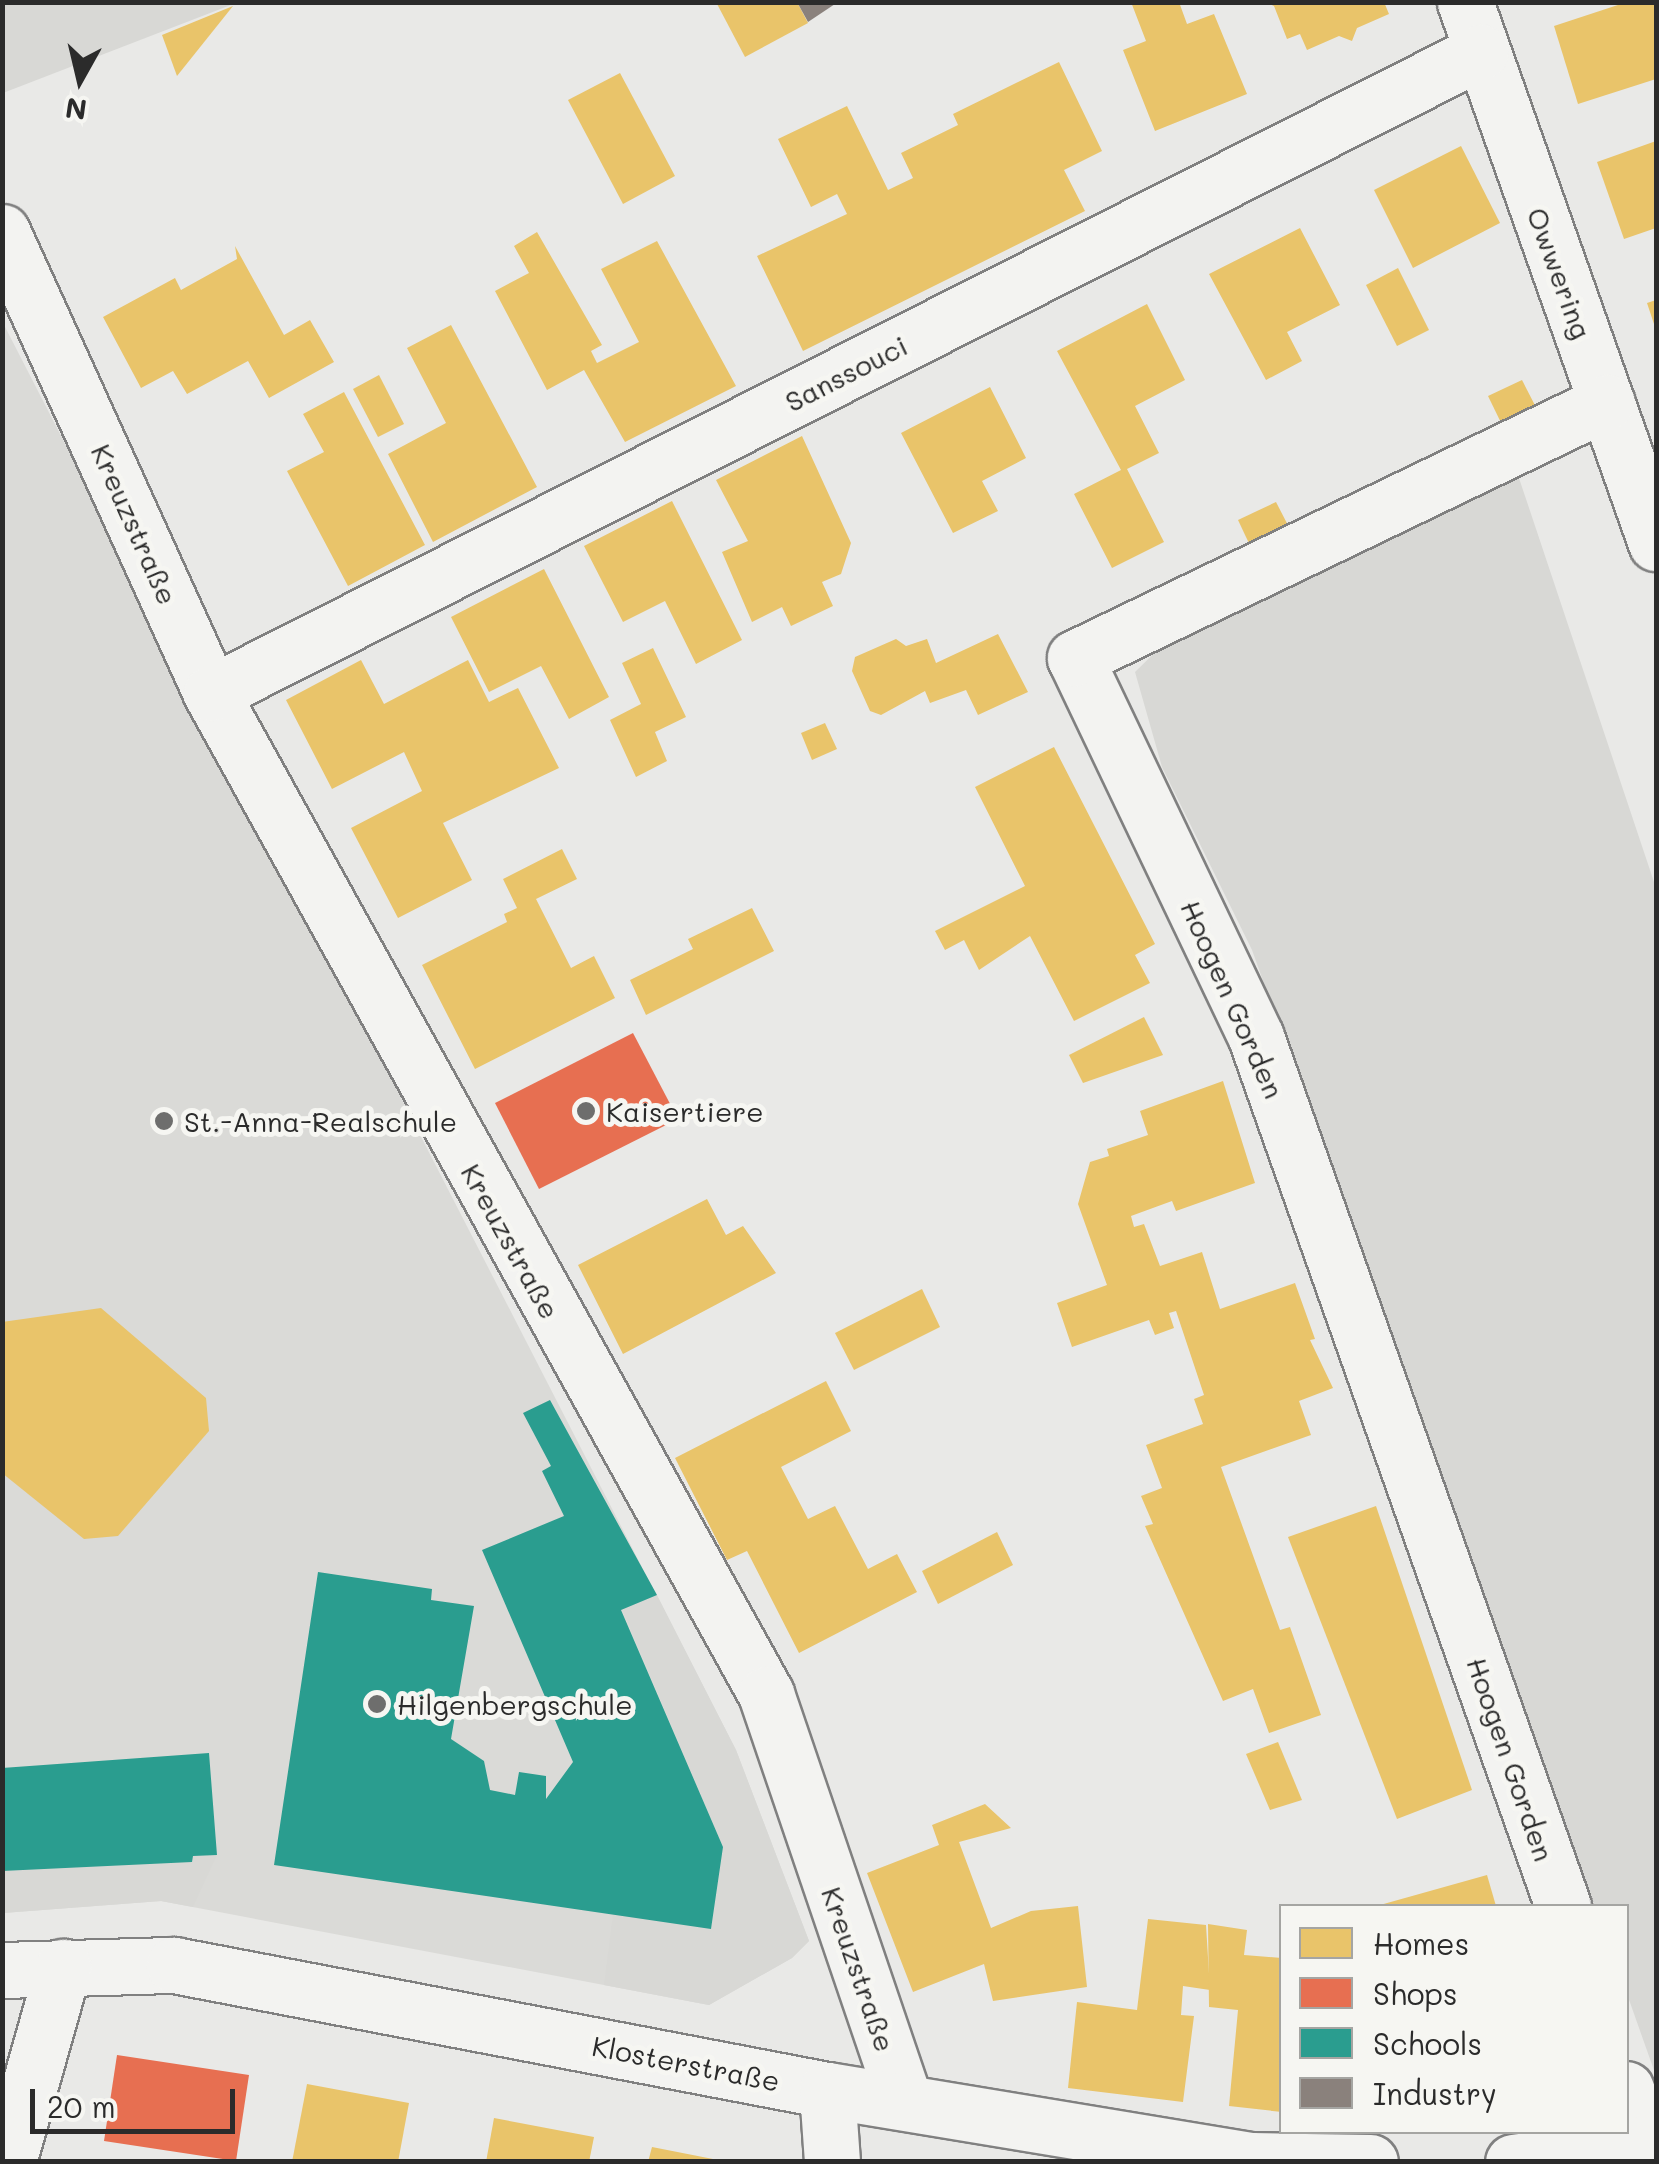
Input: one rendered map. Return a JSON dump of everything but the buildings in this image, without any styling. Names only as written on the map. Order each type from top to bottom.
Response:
[{"type":"street","name":"Owwering","points":[[1472,28],[1656,543]]},
{"type":"street","name":"Sanssouci","points":[[211,693],[1472,28]]},
{"type":"street","name":"Kreuzstraße","points":[[2,232],[211,693],[766,1694],[904,2102]]},
{"type":"street","name":"Hoogen Gorden","points":[[1562,1904],[1256,1038],[1075,658],[1607,402]]},
{"type":"street","name":"Klosterstraße","points":[[2,1970],[174,1965],[827,2090],[1251,2160],[1370,2162]]},
{"type":"street","points":[[8,2162],[63,1967]]},
{"type":"street","points":[[827,2090],[832,2162]]},
{"type":"street","points":[[1629,2097],[1633,2107],[1656,2130]]},
{"type":"street","points":[[1514,2162],[1656,2142]]},
{"type":"shaded area","points":[[3,3],[236,3],[3,93]]},
{"type":"shaded area","points":[[2,321],[736,1750],[809,1941],[792,1958],[709,2005],[161,1901],[3,1913]]},
{"type":"shaded area","points":[[1514,463],[1656,888],[1656,2076],[1629,2000],[1629,1904],[1594,1904],[1252,950],[1162,767],[1135,672],[1191,617]]},
{"type":"shaded area","points":[[657,1595],[736,1750],[809,1941],[792,1958],[709,2005],[604,1985],[613,1914],[723,1847],[622,1609]]},
{"type":"shaded area","points":[[217,1855],[193,1907],[161,1901],[3,1913],[3,1871],[192,1862],[193,1856]]},
{"type":"place","name":"Kaisertiere","points":[[586,1111]]},
{"type":"place","name":"St.-Anna-Realschule","points":[[164,1121]]},
{"type":"place","name":"Hilgenbergschule","points":[[377,1704]]}]
